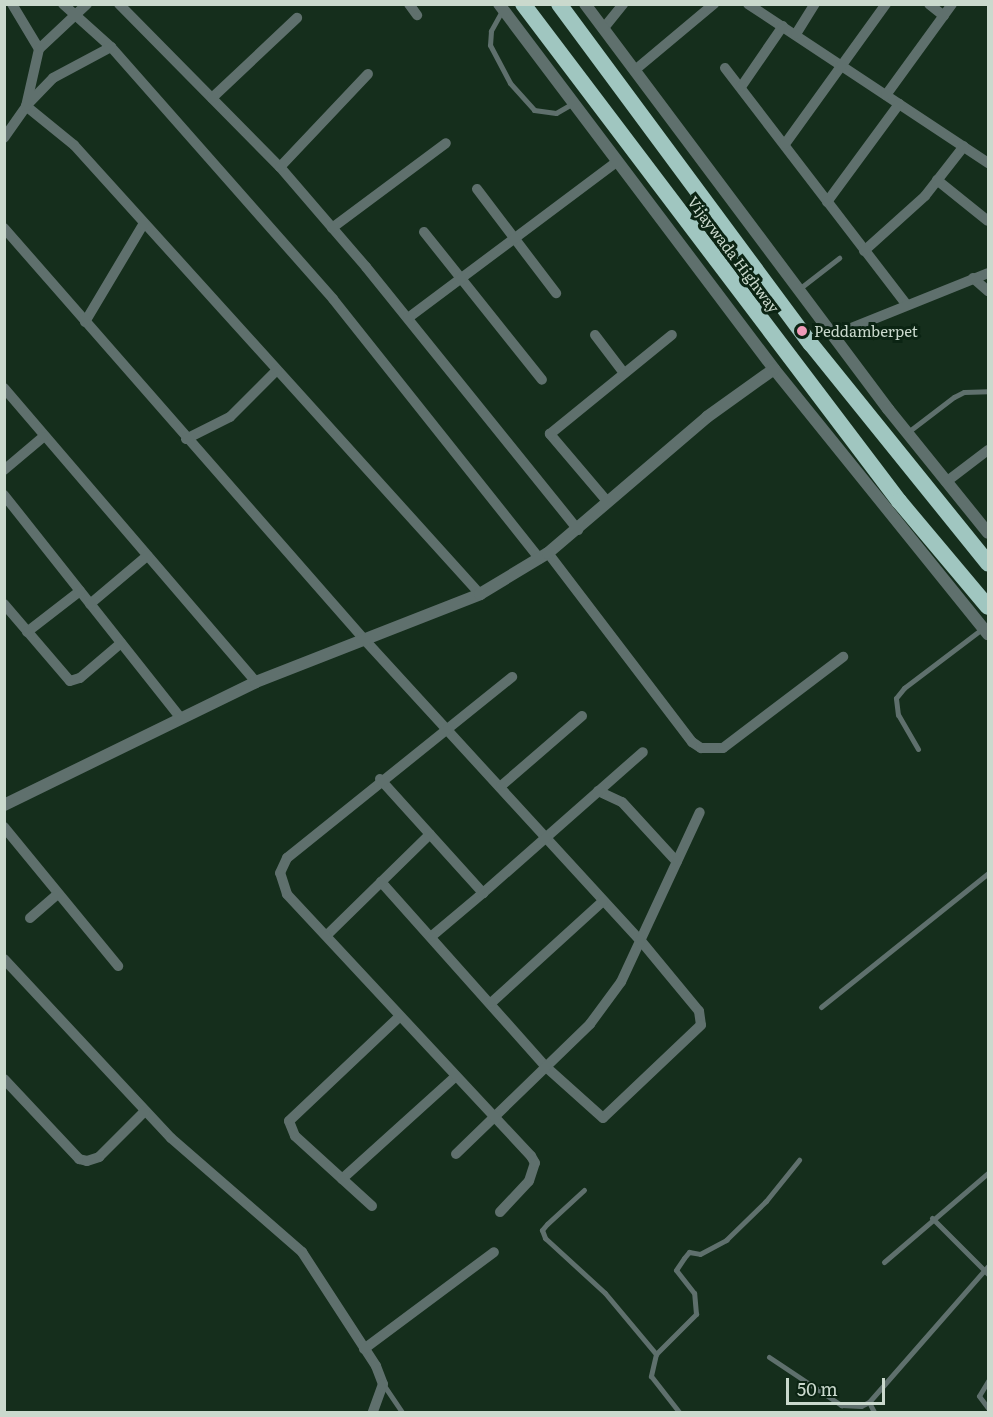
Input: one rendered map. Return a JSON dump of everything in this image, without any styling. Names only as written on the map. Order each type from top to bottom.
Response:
[{"type":"highway","name":"Vijaywada Highway","points":[[523,4],[899,501],[988,607]]},
{"type":"highway","name":"Vijaywada Highway","points":[[559,4],[811,344],[988,563]]},
{"type":"street","points":[[12,4],[39,49]]},
{"type":"street","points":[[63,4],[111,47],[333,299],[544,556],[692,742],[701,748],[723,747],[843,657]]},
{"type":"street","points":[[26,106],[39,49],[87,4]]},
{"type":"street","points":[[119,4],[280,167],[408,318],[578,530]]},
{"type":"street","points":[[409,4],[417,15]]},
{"type":"street","points":[[585,4],[906,433],[988,533]]},
{"type":"street","points":[[603,29],[623,4]]},
{"type":"street","points":[[635,70],[714,4]]},
{"type":"street","points":[[748,4],[988,163]]},
{"type":"street","points":[[796,34],[815,4]]},
{"type":"street","points":[[785,144],[886,4]]},
{"type":"street","points":[[929,4],[944,15]]},
{"type":"street","points":[[886,94],[952,4]]},
{"type":"street","points":[[501,7],[774,369],[986,631]]},
{"type":"street","points":[[212,98],[297,18]]},
{"type":"street","points":[[741,87],[783,26]]},
{"type":"street","points":[[4,138],[26,106],[53,78],[111,47]]},
{"type":"street","points":[[724,68],[785,144],[826,202],[906,304]]},
{"type":"street","points":[[280,167],[368,74]]},
{"type":"street","points":[[826,202],[899,104]]},
{"type":"street","points":[[26,106],[74,145],[480,594]]},
{"type":"street","points":[[332,228],[446,143]]},
{"type":"street","points":[[864,251],[937,180],[964,146]]},
{"type":"street","points":[[408,318],[463,280],[618,161]]},
{"type":"street","points":[[937,180],[988,221]]},
{"type":"street","points":[[477,189],[556,293]]},
{"type":"street","points":[[85,322],[144,223]]},
{"type":"street","points":[[4,228],[186,439],[362,637],[501,786],[544,838],[641,941],[699,1011],[701,1025],[603,1118],[546,1066],[432,936],[381,882]]},
{"type":"street","points":[[424,232],[542,380]]},
{"type":"street","points":[[834,335],[906,304],[988,273]]},
{"type":"street","points":[[973,278],[988,291]]},
{"type":"street","points":[[595,335],[624,373]]},
{"type":"street","points":[[606,500],[550,434],[672,335]]},
{"type":"street","points":[[4,805],[180,717],[256,682],[362,637],[480,594],[544,556],[578,530],[606,500],[774,369]]},
{"type":"street","points":[[186,439],[230,417],[277,370]]},
{"type":"street","points":[[4,388],[43,437],[256,682]]},
{"type":"street","points":[[4,470],[43,437]]},
{"type":"street","points":[[946,482],[988,450]]},
{"type":"street","points":[[4,495],[180,717]]},
{"type":"street","points":[[90,604],[147,556]]},
{"type":"street","points":[[27,632],[80,591]]},
{"type":"street","points":[[4,604],[70,681],[80,678],[122,643]]},
{"type":"street","points":[[500,1212],[528,1181],[535,1163],[287,894],[280,873],[287,858],[380,779],[512,677]]},
{"type":"street","points":[[501,786],[582,717]]},
{"type":"street","points":[[432,936],[643,752]]},
{"type":"street","points":[[380,779],[483,893]]},
{"type":"street","points":[[598,791],[621,802],[677,862]]},
{"type":"street","points":[[456,1154],[590,1024],[621,982],[700,812]]},
{"type":"street","points":[[4,827],[118,966]]},
{"type":"street","points":[[327,935],[430,834]]},
{"type":"street","points":[[30,918],[58,894]]},
{"type":"street","points":[[491,1003],[603,901]]},
{"type":"street","points":[[4,959],[171,1138],[302,1252],[364,1349],[383,1384],[373,1413]]},
{"type":"street","points":[[372,1206],[295,1136],[289,1120],[399,1017]]},
{"type":"street","points":[[342,1179],[455,1077]]},
{"type":"street","points":[[4,1078],[79,1159],[87,1161],[99,1157],[145,1111]]},
{"type":"street","points":[[364,1349],[494,1252]]},
{"type":"lane","points":[[501,7],[491,31],[490,45],[510,83],[534,110],[545,114],[573,103]]},
{"type":"lane","points":[[798,290],[839,258]]},
{"type":"lane","points":[[906,433],[954,396],[964,392],[988,391]]},
{"type":"lane","points":[[918,749],[898,715],[896,698],[904,688],[986,631]]},
{"type":"lane","points":[[821,1007],[988,873]]},
{"type":"lane","points":[[680,1413],[651,1376],[656,1354],[696,1314],[694,1293],[676,1270],[689,1252],[700,1254],[726,1240],[799,1160]]},
{"type":"lane","points":[[884,1262],[932,1218],[988,1173]]},
{"type":"lane","points":[[584,1190],[542,1230],[544,1238],[604,1293],[656,1354]]},
{"type":"lane","points":[[769,1357],[841,1405],[861,1406],[869,1402],[987,1270],[932,1218]]},
{"type":"lane","points":[[988,1381],[979,1396],[988,1408]]},
{"type":"lane","points":[[383,1384],[402,1413]]},
{"type":"lane","points":[[869,1402],[874,1413]]},
{"type":"place","name":"Peddamberpet","points":[[802,331]]}]
